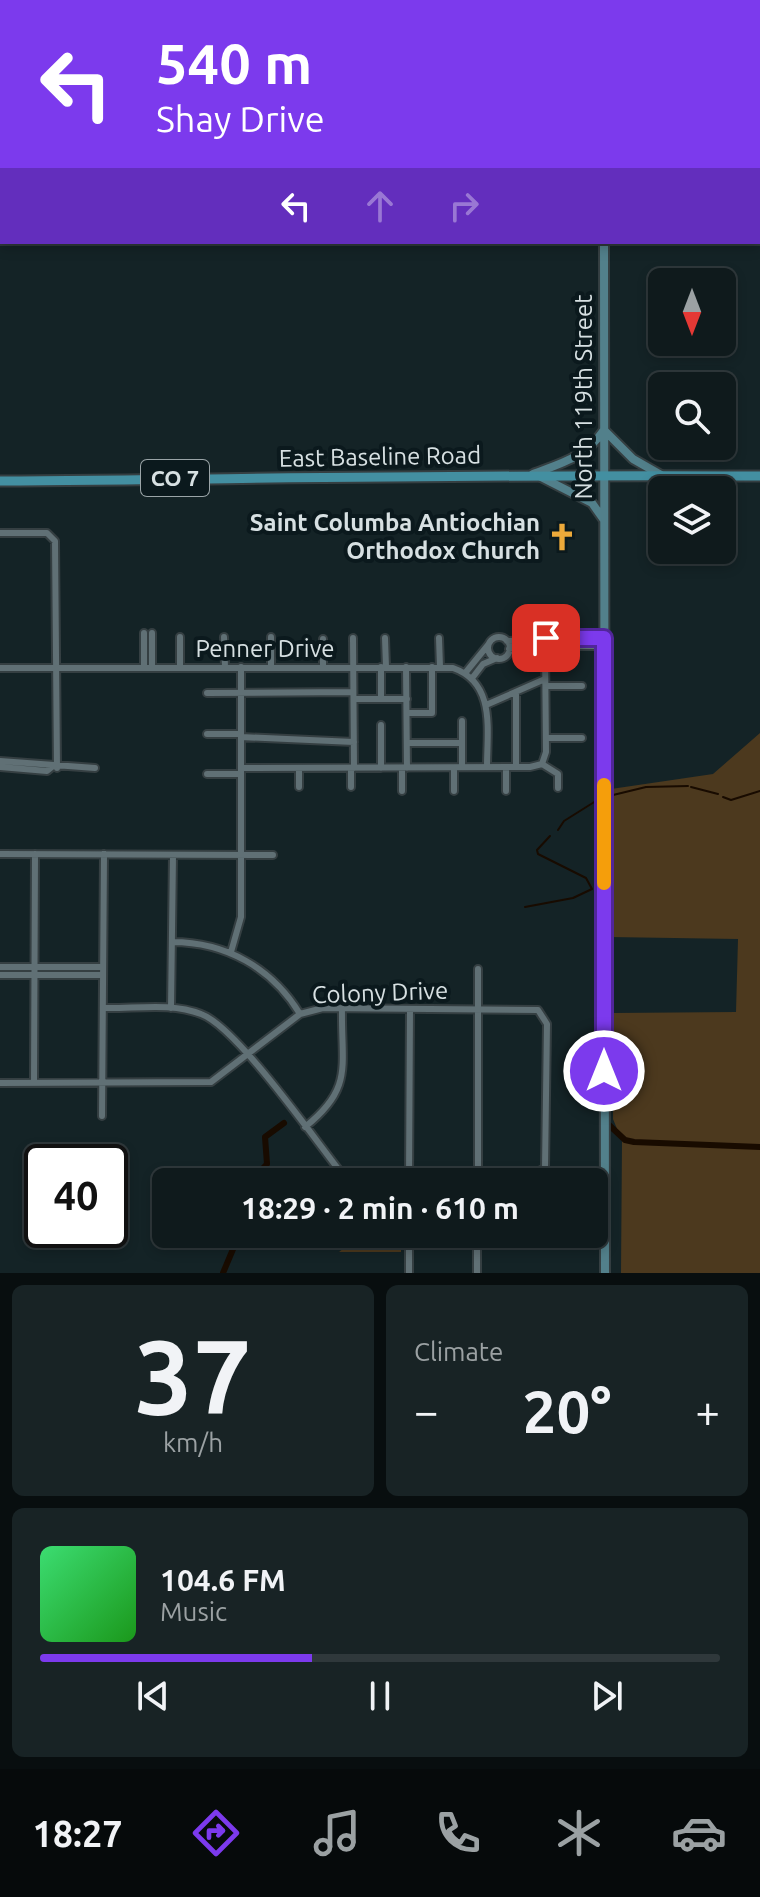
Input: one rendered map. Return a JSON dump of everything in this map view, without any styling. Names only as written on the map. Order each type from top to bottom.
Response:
[{"type":"main road","name":"East Baseline Road","points":[[0,481],[356,480],[533,474],[760,476]]},
{"type":"street","name":"North 119th Street","points":[[598,1168],[604,642],[604,244]]},
{"type":"street","points":[[533,474],[582,455],[591,449],[604,430],[633,459],[661,475]]},
{"type":"street","points":[[533,474],[572,490],[592,503],[604,521]]},
{"type":"street","points":[[0,533],[47,533],[55,541],[54,768]]},
{"type":"street","points":[[148,633],[148,667]]},
{"type":"street","points":[[180,637],[180,667]]},
{"type":"street","points":[[224,637],[225,667]]},
{"type":"street","points":[[271,637],[271,667]]},
{"type":"street","points":[[351,787],[353,638]]},
{"type":"street","points":[[381,699],[385,638]]},
{"type":"street","points":[[407,713],[432,713],[439,638]]},
{"type":"street","points":[[469,675],[494,638],[507,641],[604,642]]},
{"type":"street","points":[[323,639],[323,667]]},
{"type":"street","points":[[507,641],[509,649]]},
{"type":"street","points":[[469,675],[483,664],[503,657],[509,649],[604,642]]},
{"type":"street","points":[[488,645],[491,655],[497,658]]},
{"type":"street","points":[[542,764],[546,738],[545,646]]},
{"type":"street","points":[[231,952],[241,917],[241,667]]},
{"type":"street","points":[[402,791],[407,743],[406,667]]},
{"type":"street","name":"Penner Drive","points":[[0,668],[436,667],[469,675]]},
{"type":"street","points":[[469,675],[486,705],[487,767]]},
{"type":"street","points":[[486,705],[546,683],[582,686]]},
{"type":"street","points":[[516,692],[516,767]]},
{"type":"street","points":[[207,693],[407,699]]},
{"type":"street","points":[[462,721],[462,767]]},
{"type":"street","points":[[381,725],[381,768]]},
{"type":"street","points":[[207,734],[354,742]]},
{"type":"street","points":[[546,738],[582,738]]},
{"type":"street","points":[[407,743],[462,743]]},
{"type":"street","points":[[0,761],[47,764],[54,768]]},
{"type":"street","points":[[207,774],[299,768],[516,767],[542,764],[558,774],[558,788]]},
{"type":"street","points":[[0,767],[47,771],[54,768],[95,768]]},
{"type":"street","points":[[506,767],[506,791]]},
{"type":"street","points":[[299,768],[299,787]]},
{"type":"street","points":[[454,768],[454,791]]},
{"type":"street","points":[[0,854],[273,855]]},
{"type":"street","points":[[34,1083],[35,854]]},
{"type":"street","points":[[102,1116],[104,854]]},
{"type":"street","points":[[171,1008],[173,855]]},
{"type":"street","points":[[172,942],[193,942],[231,952],[270,977],[300,1014]]},
{"type":"street","points":[[0,967],[35,971],[103,971]]},
{"type":"street","points":[[478,969],[478,1168]]},
{"type":"street","points":[[0,975],[35,971]]},
{"type":"street","points":[[103,1008],[171,1008],[215,1020],[248,1055],[337,1168]]},
{"type":"street","points":[[305,1127],[329,1108],[339,1091],[342,1009]]},
{"type":"street","name":"Colony Drive","points":[[0,1083],[211,1082],[300,1014],[342,1009],[532,1010],[543,1014],[547,1024],[546,1147],[542,1168]]},
{"type":"street","points":[[409,1168],[410,1009]]},
{"type":"street","points":[[409,1248],[409,1273]]},
{"type":"street","points":[[477,1248],[477,1273]]},
{"type":"street","name":"North 119th Street","points":[[600,1248],[605,1273]]},
{"type":"shaded area","points":[[760,733],[760,1273],[621,1273],[622,1141],[613,1119],[614,1013],[736,1012],[738,939],[609,937],[607,829],[611,789],[713,774]]},
{"type":"shaded area","points":[[344,1248],[401,1248],[401,1252],[339,1252]]},
{"type":"waterway","points":[[609,796],[646,787],[688,786]]},
{"type":"waterway","points":[[691,787],[718,794]]},
{"type":"waterway","points":[[723,797],[731,800],[760,791]]},
{"type":"waterway","points":[[558,830],[564,821],[599,799]]},
{"type":"waterway","points":[[525,907],[573,898],[592,889],[586,878],[538,854],[537,850],[550,836]]},
{"type":"waterway","points":[[263,1168],[267,1164],[265,1137],[284,1123]]},
{"type":"waterway","points":[[609,1125],[625,1140],[634,1142],[760,1147]]},
{"type":"waterway","points":[[223,1273],[233,1248]]},
{"type":"slow traffic","points":[[604,785],[604,883]]},
{"type":"place","name":"Saint Columba Antiochian Orthodox Church","points":[[562,537]]},
{"type":"route","points":[[546,638],[604,638],[604,1071]]}]
